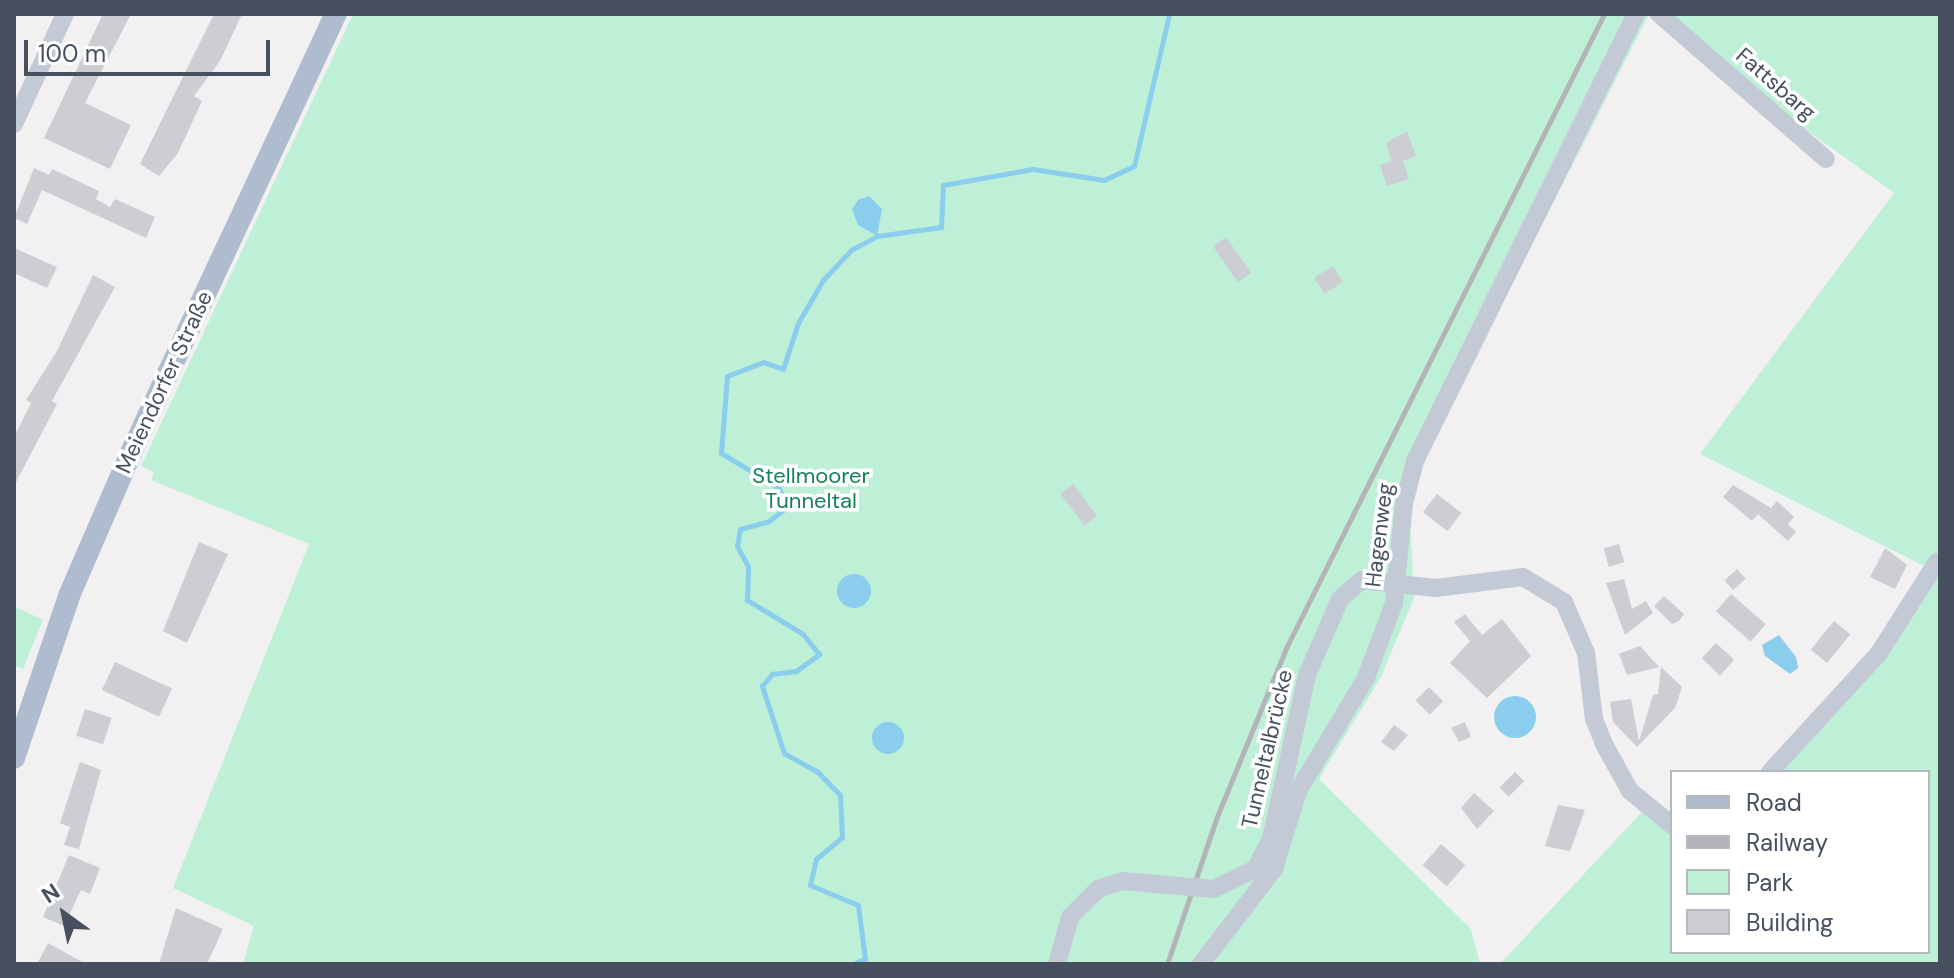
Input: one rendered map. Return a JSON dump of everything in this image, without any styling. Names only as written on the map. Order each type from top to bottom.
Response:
[{"type":"main road","name":"Meiendorfer Straße","points":[[14,758],[69,596],[131,453],[336,14]]},
{"type":"street","points":[[14,124],[65,14]]},
{"type":"street","name":"Hagenweg","points":[[1201,964],[1281,857],[1298,791],[1366,678],[1398,583],[1404,503],[1425,436],[1636,14]]},
{"type":"street","name":"Fattsbarg","points":[[1659,14],[1826,159]]},
{"type":"street","points":[[1772,770],[1879,653],[1937,562]]},
{"type":"street","name":"Tunneltalbrücke","points":[[1057,964],[1070,917],[1098,889],[1122,881],[1214,889],[1255,869],[1271,839],[1307,675],[1347,588],[1369,578],[1436,588],[1523,577],[1564,602],[1586,653],[1594,719],[1605,746],[1630,791],[1670,823]]},
{"type":"green space","name":"Stellmoorer Tunneltal","points":[[353,14],[1940,14],[1940,964],[1500,964],[1652,801],[1670,815],[1670,954],[1930,954],[1930,770],[1764,770],[1875,648],[1926,567],[1700,454],[1894,193],[1648,16],[1425,456],[1410,518],[1414,598],[1381,677],[1319,779],[1471,929],[1480,964],[243,964],[254,926],[173,888],[309,544],[151,480],[154,472],[141,466]]},
{"type":"green space","points":[[14,606],[43,620],[23,669],[14,665]]},
{"type":"water","points":[[869,196],[882,209],[877,236],[858,225],[852,209],[858,200]]},
{"type":"water","points":[[854,574],[866,579],[871,591],[866,603],[854,608],[842,603],[837,591],[842,579]]},
{"type":"water","points":[[1779,635],[1796,657],[1798,668],[1790,674],[1765,656],[1762,645]]},
{"type":"water","points":[[1515,696],[1530,702],[1536,717],[1530,732],[1515,738],[1500,732],[1494,717],[1500,702]]},
{"type":"water","points":[[888,722],[900,726],[904,738],[900,750],[888,754],[876,750],[872,738],[876,726]]},
{"type":"building","points":[[103,14],[131,14],[85,103],[131,125],[110,169],[44,138]]},
{"type":"building","points":[[214,14],[242,14],[220,61],[194,96],[202,101],[178,153],[159,176],[140,164]]},
{"type":"building","points":[[1407,131],[1416,156],[1403,161],[1409,179],[1387,186],[1380,165],[1391,161],[1386,143]]},
{"type":"building","points":[[34,168],[49,175],[52,169],[99,191],[96,199],[110,207],[115,199],[155,217],[146,238],[42,190],[27,224],[14,218]]},
{"type":"building","points":[[1226,237],[1251,273],[1238,282],[1213,246]]},
{"type":"building","points":[[14,248],[57,267],[47,288],[14,273]]},
{"type":"building","points":[[1333,266],[1343,282],[1324,294],[1314,278]]},
{"type":"building","points":[[93,275],[115,287],[52,401],[57,404],[14,486],[14,437],[31,403],[26,400],[57,351]]},
{"type":"building","points":[[1073,484],[1097,516],[1084,526],[1060,494]]},
{"type":"building","points":[[1733,485],[1771,508],[1777,501],[1794,517],[1788,524],[1796,532],[1788,541],[1758,514],[1752,521],[1723,497]]},
{"type":"building","points":[[1437,494],[1461,513],[1447,531],[1423,512]]},
{"type":"building","points":[[199,542],[228,554],[187,643],[163,631]]},
{"type":"building","points":[[1619,544],[1624,562],[1609,567],[1604,548]]},
{"type":"building","points":[[1885,548],[1907,565],[1895,589],[1870,577]]},
{"type":"building","points":[[1737,569],[1746,579],[1733,590],[1724,580]]},
{"type":"building","points":[[1624,579],[1632,609],[1646,601],[1653,613],[1625,635],[1606,583]]},
{"type":"building","points":[[1731,594],[1766,624],[1751,642],[1716,611]]},
{"type":"building","points":[[1664,596],[1684,614],[1679,621],[1672,624],[1654,606]]},
{"type":"building","points":[[1465,614],[1482,635],[1502,619],[1531,656],[1487,698],[1450,663],[1470,641],[1454,622]]},
{"type":"building","points":[[1834,621],[1850,634],[1827,663],[1811,650]]},
{"type":"building","points":[[1716,643],[1734,660],[1720,675],[1702,658]]},
{"type":"building","points":[[1640,646],[1659,667],[1627,675],[1619,654]]},
{"type":"building","points":[[115,662],[172,689],[159,717],[102,690]]},
{"type":"building","points":[[1661,667],[1682,687],[1675,708],[1637,747],[1613,722],[1610,702],[1631,699],[1639,741],[1653,695],[1658,694]]},
{"type":"building","points":[[1429,687],[1443,701],[1430,715],[1416,700]]},
{"type":"building","points":[[85,709],[112,718],[103,744],[76,736]]},
{"type":"building","points":[[1465,722],[1471,737],[1459,742],[1451,728]]},
{"type":"building","points":[[1394,725],[1408,735],[1394,751],[1381,742]]},
{"type":"building","points":[[80,762],[101,770],[79,849],[64,845],[70,827],[60,823]]},
{"type":"building","points":[[1515,772],[1524,781],[1509,797],[1499,788]]},
{"type":"building","points":[[1474,793],[1494,811],[1477,829],[1461,808]]},
{"type":"building","points":[[1558,805],[1585,810],[1570,851],[1545,846]]},
{"type":"building","points":[[1441,844],[1465,865],[1447,886],[1423,865]]},
{"type":"building","points":[[69,855],[100,868],[90,894],[81,890],[64,926],[43,917]]},
{"type":"building","points":[[176,908],[223,929],[207,964],[159,964]]},
{"type":"building","points":[[48,943],[86,964],[37,964]]},
{"type":"waterway","points":[[853,964],[865,959],[858,905],[810,885],[816,859],[842,837],[840,795],[818,772],[784,753],[762,686],[772,674],[796,671],[819,654],[803,634],[747,600],[748,566],[737,546],[740,529],[769,521],[787,507],[779,488],[721,453],[727,376],[763,362],[783,369],[798,323],[823,280],[851,250],[877,236],[941,227],[943,185],[1033,169],[1104,180],[1134,166],[1169,14]]},
{"type":"railway","points":[[1167,964],[1216,819],[1287,646],[1604,14]]}]
